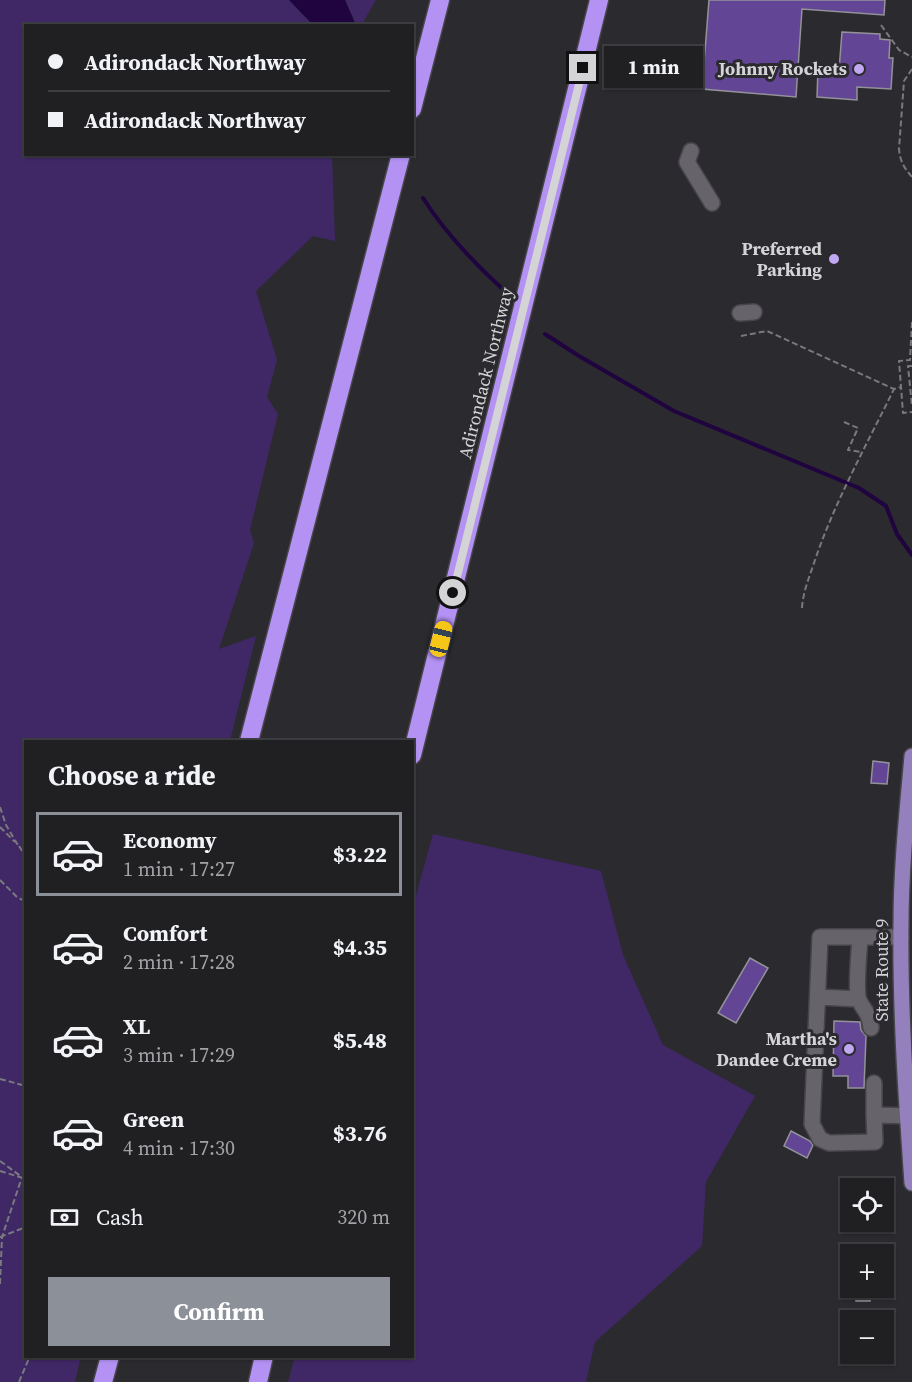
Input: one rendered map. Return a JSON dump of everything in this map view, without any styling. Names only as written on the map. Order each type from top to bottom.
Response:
[{"type":"highway","points":[[414,101],[440,0]]},
{"type":"highway","name":"Adirondack Northway","points":[[414,747],[599,0]]},
{"type":"highway","points":[[249,740],[400,156]]},
{"type":"highway","points":[[104,1382],[110,1358]]},
{"type":"highway","points":[[258,1382],[264,1358]]},
{"type":"main road","name":"State Route 9","points":[[912,756],[905,833],[901,937],[902,1036],[910,1115],[912,1183]]},
{"type":"lane","points":[[691,151],[687,162],[712,203]]},
{"type":"lane","points":[[874,1083],[875,1142],[829,1143],[820,1139],[812,1124],[820,937],[901,937]]},
{"type":"lane","points":[[860,937],[858,999],[866,1008],[871,1028]]},
{"type":"lane","points":[[818,997],[858,999]]},
{"type":"lane","points":[[874,1115],[910,1115]]},
{"type":"path","points":[[881,25],[899,50],[912,57]]},
{"type":"path","points":[[912,69],[904,81],[899,149],[904,169],[912,177]]},
{"type":"path","points":[[912,322],[911,360],[899,361],[903,413],[912,412]]},
{"type":"path","points":[[741,336],[767,331],[894,389],[901,387]]},
{"type":"path","points":[[912,366],[908,366],[912,406]]},
{"type":"path","points":[[802,608],[803,597],[820,545],[842,493],[894,389]]},
{"type":"path","points":[[844,422],[858,428],[848,450],[862,452]]},
{"type":"path","points":[[0,807],[6,825],[24,854]]},
{"type":"path","points":[[0,827],[19,847]]},
{"type":"path","points":[[0,880],[24,901]]},
{"type":"path","points":[[0,1079],[24,1085]]},
{"type":"path","points":[[0,1161],[24,1177]]},
{"type":"path","points":[[0,1171],[24,1177]]},
{"type":"path","points":[[0,1284],[1,1237],[24,1177]]},
{"type":"path","points":[[1,1237],[24,1228]]},
{"type":"path","points":[[19,1382],[29,1358]]},
{"type":"shaded area","points":[[0,0],[289,0],[312,24],[24,24],[24,156],[332,156],[335,241],[313,236],[256,291],[277,360],[267,397],[278,414],[250,530],[254,543],[219,649],[256,636],[230,740],[24,740],[24,1358],[81,1358],[75,1382],[0,1382]]},
{"type":"shaded area","points":[[289,0],[345,0],[356,24],[312,24]]},
{"type":"shaded area","points":[[345,0],[376,0],[362,24],[356,24]]},
{"type":"shaded area","points":[[433,834],[601,871],[623,955],[663,1045],[755,1096],[706,1182],[702,1246],[595,1342],[586,1382],[288,1382],[294,1358],[414,1358],[414,903]]},
{"type":"building","points":[[709,0],[885,0],[884,15],[802,9],[796,97],[702,89]]},
{"type":"building","points":[[842,32],[880,34],[880,39],[890,40],[889,58],[893,58],[891,89],[857,87],[857,100],[817,97],[818,69],[839,70]]},
{"type":"building","points":[[873,761],[889,763],[887,784],[871,783]]},
{"type":"building","points":[[750,958],[768,968],[736,1023],[718,1013]]},
{"type":"building","name":"Martha's Dandee Creme","points":[[834,1021],[860,1022],[861,1030],[866,1036],[864,1088],[848,1088],[848,1076],[833,1076]]},
{"type":"building","points":[[791,1131],[813,1145],[807,1158],[784,1146]]},
{"type":"building","points":[[856,1298],[870,1298],[870,1301],[856,1301]]},
{"type":"waterway","points":[[423,198],[462,248],[507,293]]},
{"type":"waterway","points":[[545,334],[674,411],[859,488],[886,506],[897,534],[912,555]]},
{"type":"place","name":"Johnny Rockets","points":[[859,69]]},
{"type":"place","name":"Preferred Parking","points":[[834,259]]},
{"type":"place","name":"Martha's Dandee Creme","points":[[849,1049]]},
{"type":"route","points":[[453,593],[583,68]]}]
